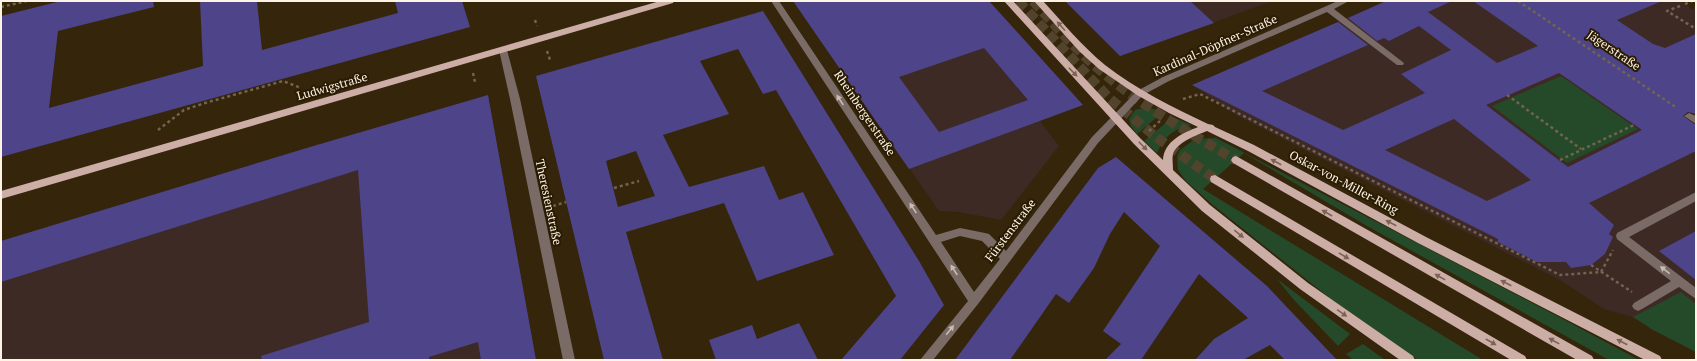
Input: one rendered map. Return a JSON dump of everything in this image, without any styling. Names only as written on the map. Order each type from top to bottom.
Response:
[{"type":"main road","name":"Ludwigstraße","points":[[1,195],[670,1]]},
{"type":"main road","points":[[1008,1],[1116,118],[1168,172],[1206,208],[1304,286],[1409,360]]},
{"type":"main road","name":"Oskar-von-Miller-Ring","points":[[1038,1],[1083,50],[1102,67],[1140,93],[1172,110],[1210,127],[1429,243],[1656,360]]},
{"type":"main road","points":[[1168,172],[1169,152],[1180,141],[1194,131],[1210,127]]},
{"type":"main road","points":[[1236,160],[1588,360]]},
{"type":"main road","points":[[1215,178],[1522,360]]},
{"type":"street","name":"Rheinbergerstraße","points":[[775,1],[974,300]]},
{"type":"street","name":"Kardinal-Döpfner-Straße","points":[[1116,118],[1140,93],[1166,79],[1345,1]]},
{"type":"street","points":[[1327,8],[1400,63]]},
{"type":"street","name":"Theresienstraße","points":[[503,50],[515,99],[569,360]]},
{"type":"street","name":"Fürstenstraße","points":[[926,360],[974,300],[1081,157],[1116,118]]},
{"type":"street","points":[[1696,196],[1621,236],[1696,294]]},
{"type":"street","points":[[934,240],[960,232],[985,238],[1006,258]]},
{"type":"street","points":[[1642,304],[1679,281]]},
{"type":"path","points":[[1,8],[27,1]]},
{"type":"path","name":"Jägerstraße","points":[[1518,1],[1692,119]]},
{"type":"path","points":[[1685,4],[1692,1]]},
{"type":"path","points":[[1680,6],[1667,11],[1696,29]]},
{"type":"path","points":[[158,130],[184,110],[230,95],[283,81],[301,88]]},
{"type":"path","points":[[1138,141],[1183,99],[1200,94],[1560,275],[1601,272]]},
{"type":"path","points":[[1507,96],[1581,150]]},
{"type":"path","points":[[1560,160],[1634,125]]},
{"type":"path","points":[[614,188],[639,180]]},
{"type":"path","points":[[1601,272],[1621,236]]},
{"type":"path","points":[[1591,265],[1642,304]]},
{"type":"shaded area","points":[[800,1],[989,1],[1083,105],[1040,121],[1059,146],[1001,220],[959,212],[939,211],[795,3]]},
{"type":"shaded area","points":[[1066,1],[1273,1],[1120,56]]},
{"type":"shaded area","points":[[1386,1],[1506,1],[1696,136],[1696,352],[1653,330],[1633,317],[1604,309],[1560,280],[1236,115],[1192,85]]},
{"type":"shaded area","points":[[1535,1],[1680,1],[1692,9],[1696,7],[1696,112]]},
{"type":"shaded area","points":[[488,95],[536,360],[1,360],[1,241],[310,147]]},
{"type":"green space","points":[[1561,76],[1638,129],[1567,163],[1492,106]]},
{"type":"green space","points":[[1147,107],[1163,112],[1137,134],[1131,126],[1129,119],[1135,110]]},
{"type":"green space","points":[[1173,117],[1191,125],[1180,128],[1169,135],[1157,153],[1144,141]]},
{"type":"green space","points":[[1216,138],[1639,360],[1609,360],[1367,226],[1244,153],[1203,189],[1483,360],[1418,360],[1331,299],[1213,205],[1186,181],[1178,170],[1177,156],[1180,150],[1195,139]]},
{"type":"green space","points":[[1277,279],[1350,334],[1338,346],[1294,300]]},
{"type":"green space","points":[[1681,292],[1696,304],[1696,352],[1653,330],[1633,317]]},
{"type":"green space","points":[[1363,344],[1385,360],[1353,360],[1346,354]]},
{"type":"building","points":[[61,1],[153,1],[154,7],[58,31],[49,108],[203,66],[200,1],[257,1],[262,50],[398,13],[395,1],[462,1],[470,27],[1,157],[1,16]]},
{"type":"building","points":[[793,1],[989,1],[1083,105],[909,169]],"holes":[[[984,48],[1028,100],[939,132],[899,77]]]},
{"type":"building","points":[[1065,1],[1190,1],[1214,23],[1120,56]]},
{"type":"building","points":[[1386,1],[1452,1],[1428,12],[1497,63],[1538,46],[1473,1],[1662,1],[1617,20],[1653,44],[1665,48],[1696,34],[1696,114],[1688,112],[1683,116],[1696,125],[1696,151],[1589,203],[1614,225],[1609,234],[1613,237],[1605,254],[1591,265],[1571,268],[1566,262],[1537,262],[1498,242],[1498,239],[1192,85],[1338,22],[1368,45],[1262,91],[1343,130],[1425,93],[1401,74],[1451,50],[1419,26],[1389,41],[1384,38],[1377,41],[1348,18]],"holes":[[[1559,73],[1642,130],[1568,167],[1486,105]],[[1454,119],[1531,180],[1487,201],[1385,150]]]},
{"type":"building","points":[[763,11],[919,261],[944,305],[900,360],[841,360],[896,296],[776,90],[763,94],[738,49],[700,61],[729,114],[663,135],[689,187],[764,166],[779,200],[803,192],[834,255],[757,281],[724,203],[626,232],[663,360],[604,360],[536,76]],"holes":[[[636,151],[655,196],[618,207],[606,161]]]},
{"type":"building","points":[[488,95],[536,360],[481,360],[478,342],[429,357],[429,360],[262,360],[261,356],[369,322],[358,170],[1,282],[1,241],[310,147]]},
{"type":"building","points":[[1116,157],[1267,286],[1337,360],[1285,360],[1270,345],[1243,360],[1195,360],[1214,339],[1248,318],[1199,274],[1141,360],[1105,360],[1121,344],[1103,331],[1160,246],[1124,212],[1110,234],[1094,268],[1069,303],[1056,294],[1010,360],[955,360],[1098,168]]},
{"type":"building","points":[[1696,231],[1696,280],[1659,251]]},
{"type":"building","points":[[799,323],[818,360],[716,360],[709,340],[752,325],[757,339]]},
{"type":"tunnel","points":[[1018,1],[1109,98],[1156,137],[1215,179]]},
{"type":"tunnel","points":[[1033,1],[1083,55],[1117,84],[1166,118],[1236,160]]}]
